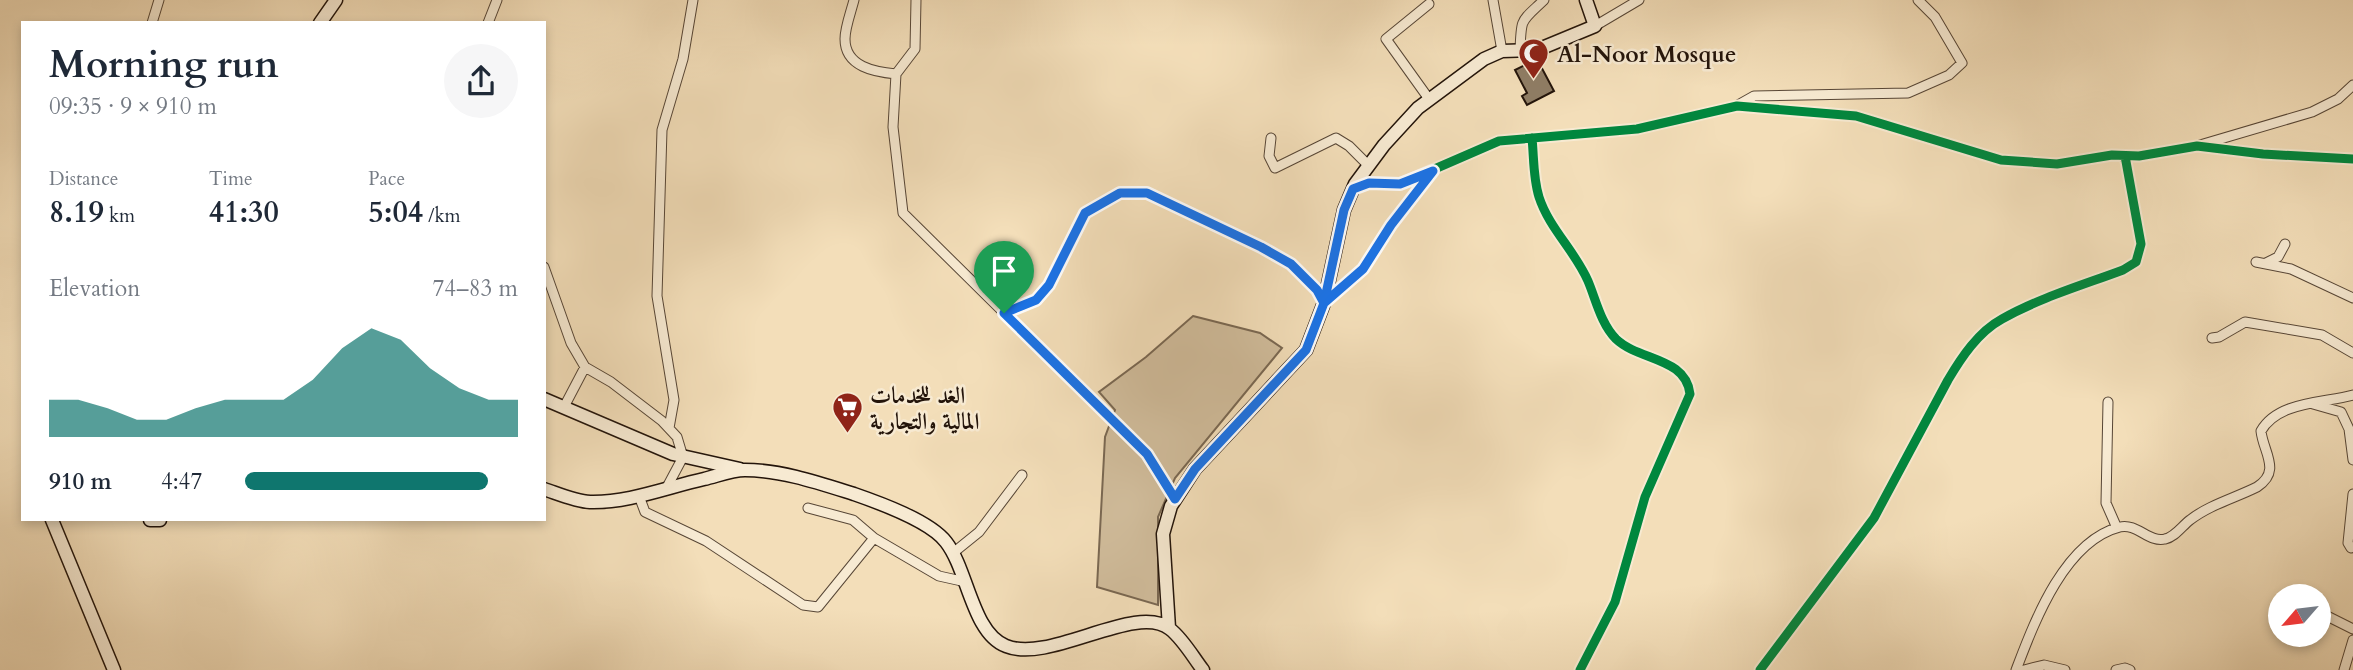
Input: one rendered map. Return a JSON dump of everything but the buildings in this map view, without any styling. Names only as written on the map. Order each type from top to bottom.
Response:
[{"type":"street","points":[[153,21],[159,0]]},
{"type":"street","points":[[321,21],[336,0]]},
{"type":"street","points":[[489,21],[498,0]]},
{"type":"street","points":[[669,428],[674,400],[657,296],[662,130],[682,59],[693,0]]},
{"type":"street","points":[[854,0],[845,39],[848,54],[868,71],[896,74]]},
{"type":"street","points":[[916,0],[915,49],[896,74],[893,127],[903,213],[1147,454],[1175,499]]},
{"type":"street","points":[[1493,0],[1502,51]]},
{"type":"street","points":[[1520,51],[1521,24],[1527,12],[1544,0]]},
{"type":"street","points":[[1586,0],[1595,26]]},
{"type":"street","points":[[1170,628],[1163,534],[1166,519],[1175,499],[1203,459],[1306,350],[1324,303],[1344,210],[1353,189],[1384,145],[1429,99],[1484,59],[1502,51],[1537,50],[1595,26],[1639,0]]},
{"type":"street","points":[[1353,189],[1369,183],[1400,184],[1499,141],[1637,129],[1737,106],[1754,96],[1908,93],[1949,75],[1962,62],[1935,17],[1918,0]]},
{"type":"street","points":[[1429,5],[1386,39],[1429,99]]},
{"type":"street","points":[[1737,106],[1856,117],[2001,160],[2057,164],[2197,146],[2312,112],[2338,99],[2353,85]]},
{"type":"street","points":[[1271,138],[1269,156],[1275,168],[1336,138],[1349,146],[1369,166]]},
{"type":"street","points":[[1532,138],[1534,172],[1541,201],[1578,262],[1609,330],[1625,346],[1679,371],[1688,381],[1690,394],[1645,497],[1615,602],[1580,670]]},
{"type":"street","points":[[2197,146],[2263,154],[2353,159]]},
{"type":"street","points":[[1760,670],[1874,517],[1961,358],[1981,336],[2000,320],[2123,270],[2136,262],[2141,244],[2125,156]]},
{"type":"street","points":[[1324,303],[1363,269],[1391,225],[1433,171]]},
{"type":"street","points":[[1004,313],[1036,300],[1049,285],[1085,213],[1120,193],[1147,193],[1261,247],[1291,264],[1317,290],[1324,303]]},
{"type":"street","points":[[2285,244],[2278,257],[2261,263],[2291,269],[2353,298]]},
{"type":"street","points":[[546,273],[571,343],[585,367],[611,382],[677,437],[683,457],[667,487]]},
{"type":"street","points":[[2212,338],[2219,337],[2242,321],[2322,335],[2353,353]]},
{"type":"street","points":[[564,407],[585,367]]},
{"type":"street","points":[[2016,670],[2025,643],[2061,575],[2081,551],[2117,528],[2132,527],[2163,540],[2197,514],[2262,484],[2269,475],[2271,466],[2262,436],[2264,426],[2296,405],[2353,395]]},
{"type":"street","points":[[546,400],[683,457],[743,470],[780,474],[856,495],[930,527],[953,553],[978,614],[997,641],[1006,647],[1025,650],[1052,646],[1114,628],[1156,623],[1170,628],[1203,670]]},
{"type":"street","points":[[2108,402],[2106,503],[2117,528]]},
{"type":"street","points":[[2310,403],[2341,412],[2348,429],[2353,460]]},
{"type":"street","points":[[546,490],[590,502],[639,495],[743,470]]},
{"type":"street","points":[[953,553],[979,532],[1022,475]]},
{"type":"street","points":[[2351,548],[2348,543],[2353,494]]},
{"type":"street","points":[[639,495],[645,512],[706,541],[803,605],[818,607],[874,538]]},
{"type":"street","points":[[808,508],[853,520],[874,538],[939,576],[966,582]]},
{"type":"street","points":[[52,521],[114,670]]},
{"type":"street","points":[[2331,618],[2353,629]]},
{"type":"street","points":[[2344,670],[2353,640]]},
{"type":"street","points":[[2024,670],[2031,666],[2044,665],[2065,670]]},
{"type":"street","points":[[2116,670],[2130,670]]},
{"type":"shaded area","points":[[1193,316],[1260,333],[1282,348],[1175,478],[1158,517],[1158,605],[1097,587],[1105,437],[1115,410],[1099,392],[1146,357]]},
{"type":"cycle path","points":[[1353,189],[1369,183],[1400,184],[1499,141],[1637,129],[1737,106],[1856,116],[2001,160],[2057,164],[2112,155],[2139,156],[2197,146],[2263,154],[2353,159]]},
{"type":"cycle path","points":[[1532,138],[1536,183],[1543,208],[1583,270],[1606,326],[1616,339],[1626,346],[1671,366],[1680,373],[1687,382],[1690,394],[1645,497],[1615,602],[1580,670]]},
{"type":"cycle path","points":[[1760,670],[1874,518],[1948,380],[1978,338],[1993,324],[2016,311],[2123,270],[2136,262],[2141,244],[2125,156]]},
{"type":"place","name":"Al-Noor Mosque","points":[[1534,81]]},
{"type":"place","name":"الغد للخدمات المالية والتجارية","points":[[847,435]]},
{"type":"route","points":[[1004,313],[1036,300],[1049,285],[1066,256],[1085,213],[1120,193],[1147,193],[1222,231],[1261,247],[1291,264],[1306,277],[1324,303],[1344,210],[1353,189],[1369,183],[1400,184],[1433,171],[1391,225],[1363,269],[1324,303],[1306,350],[1228,431],[1195,469],[1175,499],[1147,454],[1004,313]]}]
